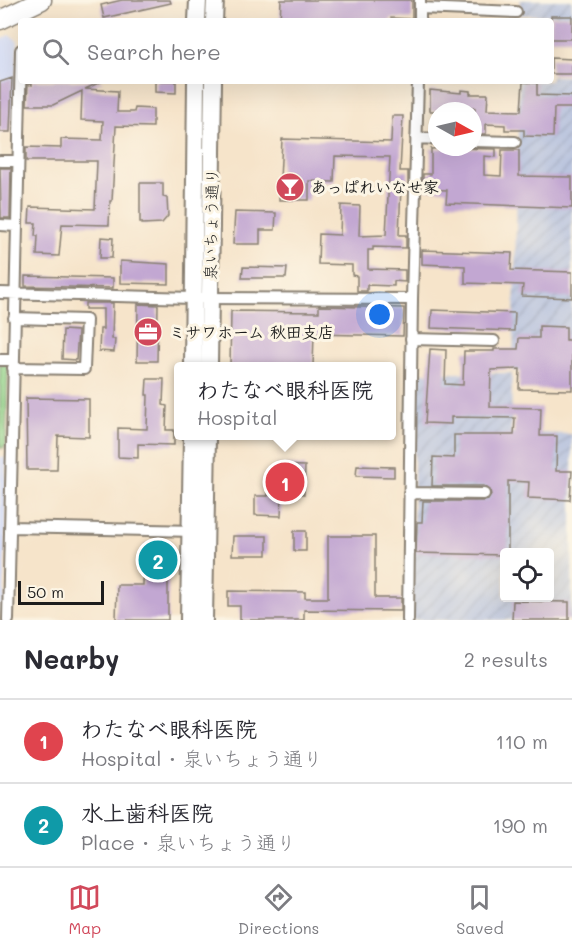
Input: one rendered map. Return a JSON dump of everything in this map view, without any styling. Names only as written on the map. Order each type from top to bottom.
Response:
[{"type":"main road","points":[[0,20],[42,0]]},
{"type":"main road","points":[[197,18],[198,0]]},
{"type":"main road","points":[[214,0],[214,18]]},
{"type":"main road","name":"泉いちょう通り","points":[[196,84],[202,298],[209,362]]},
{"type":"main road","name":"泉いちょう通り","points":[[194,362],[202,298],[213,84]]},
{"type":"main road","points":[[192,440],[204,620]]},
{"type":"main road","points":[[189,620],[207,440]]},
{"type":"street","points":[[420,4],[516,12]]},
{"type":"street","points":[[8,620],[10,527],[5,451],[13,364],[20,84]]},
{"type":"street","points":[[408,620],[411,339],[418,84]]},
{"type":"street","points":[[416,138],[428,139]]},
{"type":"street","points":[[482,141],[515,142]]},
{"type":"street","points":[[0,161],[18,161]]},
{"type":"street","points":[[0,225],[16,226]]},
{"type":"street","points":[[0,293],[202,298],[412,299]]},
{"type":"street","points":[[0,360],[13,364],[84,369],[86,320],[14,318]]},
{"type":"street","points":[[411,339],[494,342]]},
{"type":"street","points":[[409,493],[484,494]]},
{"type":"street","points":[[10,527],[198,531]]},
{"type":"shaded area","points":[[520,0],[572,0],[572,15],[520,15]]},
{"type":"shaded area","points":[[10,35],[18,41],[13,118],[0,124],[0,40]]},
{"type":"shaded area","points":[[554,76],[572,76],[572,372],[513,371],[519,84],[554,84]]},
{"type":"shaded area","points":[[415,373],[512,373],[511,433],[572,434],[572,620],[412,620]]},
{"type":"shaded area","points":[[0,457],[6,457],[4,614],[0,614]]},
{"type":"green space","points":[[0,364],[6,364],[8,368],[6,445],[3,448],[0,448]]},
{"type":"building","points":[[122,0],[170,0],[171,3],[104,18],[101,5]]},
{"type":"building","points":[[281,0],[412,0],[412,18],[280,18]]},
{"type":"building","points":[[551,16],[572,16],[572,39],[554,39],[554,18]]},
{"type":"building","points":[[554,58],[572,59],[572,74],[554,74]]},
{"type":"building","points":[[12,78],[10,132],[0,132],[0,82]]},
{"type":"building","points":[[28,84],[96,84],[85,89],[118,91],[117,112],[134,112],[135,108],[153,109],[153,127],[116,126],[109,225],[62,224],[59,256],[37,255],[38,236],[35,236],[36,223],[29,223],[30,207],[95,209],[97,161],[26,161],[26,147],[61,148],[61,139],[102,140],[103,121],[81,120],[82,91],[53,105],[27,105]]},
{"type":"building","points":[[155,84],[176,84],[176,93],[155,92]]},
{"type":"building","points":[[523,84],[537,84],[537,95],[572,96],[572,108],[554,108],[553,137],[524,136],[524,130],[505,130],[505,125],[486,124],[486,134],[482,134],[482,102],[430,102],[430,90],[461,93],[461,90],[470,91],[470,94],[488,94],[487,110],[521,111]]},
{"type":"building","points":[[392,116],[403,116],[400,171],[408,171],[408,186],[401,186],[399,235],[406,235],[406,248],[373,247],[373,250],[368,250],[368,269],[405,270],[405,282],[394,281],[394,286],[367,285],[367,291],[357,291],[357,276],[352,275],[352,265],[318,264],[319,234],[340,235],[341,205],[360,206],[359,236],[386,235],[390,157],[335,156],[334,182],[309,181],[309,200],[279,200],[282,139],[391,142]]},
{"type":"building","points":[[482,149],[496,149],[496,157],[484,156],[484,175],[501,176],[502,150],[519,150],[519,176],[572,177],[572,208],[446,203],[447,190],[423,187],[423,174],[431,174],[431,156],[482,156]]},
{"type":"building","points":[[0,168],[11,168],[10,218],[1,218]]},
{"type":"building","points":[[140,183],[163,183],[163,197],[167,198],[168,216],[162,223],[142,224],[140,222]]},
{"type":"building","points":[[235,212],[276,213],[275,230],[260,230],[260,244],[233,244]]},
{"type":"building","points":[[101,237],[113,238],[112,258],[100,258]]},
{"type":"building","points":[[422,250],[512,253],[511,270],[572,272],[572,298],[522,296],[523,285],[465,283],[465,266],[422,264]]},
{"type":"building","points":[[120,261],[169,264],[169,284],[120,283]]},
{"type":"building","points":[[243,267],[287,268],[286,278],[242,278]]},
{"type":"building","points":[[25,276],[113,278],[113,288],[25,286]]},
{"type":"building","points":[[85,303],[113,303],[114,352],[99,351],[100,329],[103,329],[103,309],[85,309]]},
{"type":"building","name":"ミサワホーム 秋田支店","points":[[138,304],[158,305],[157,361],[137,361]]},
{"type":"building","points":[[319,306],[404,308],[403,336],[314,334],[313,362],[230,362],[231,311],[319,312]]},
{"type":"building","points":[[432,310],[515,313],[514,331],[431,328]]},
{"type":"building","points":[[539,326],[566,327],[566,340],[572,340],[572,390],[519,389],[520,369],[491,370],[490,407],[541,408],[540,436],[557,436],[556,471],[572,471],[570,500],[528,498],[529,482],[508,481],[508,548],[500,548],[500,555],[416,553],[417,522],[422,522],[423,501],[484,501],[488,500],[491,495],[490,490],[484,486],[432,486],[433,457],[454,458],[454,435],[514,435],[515,418],[451,417],[451,424],[425,423],[430,349],[446,350],[445,384],[463,385],[464,351],[518,349],[519,338],[539,338]]},
{"type":"building","points":[[63,330],[78,331],[76,360],[62,359]]},
{"type":"building","points":[[147,379],[164,379],[163,405],[167,406],[166,430],[174,430],[174,445],[138,444],[138,458],[118,457],[118,428],[147,429]]},
{"type":"building","points":[[26,398],[89,399],[89,437],[58,436],[57,470],[27,470]]},
{"type":"building","points":[[277,465],[305,466],[304,494],[282,493],[281,516],[255,515],[255,496],[268,496],[268,472],[277,473]]},
{"type":"building","points":[[357,466],[394,467],[394,477],[356,476]]},
{"type":"building","points":[[294,531],[306,531],[306,551],[294,551]]},
{"type":"building","points":[[233,536],[267,536],[267,555],[232,555]]},
{"type":"building","points":[[328,536],[375,536],[375,598],[401,598],[401,611],[304,610],[304,620],[240,620],[240,606],[228,606],[228,591],[305,592],[305,598],[328,598]]},
{"type":"building","points":[[144,544],[171,545],[173,548],[173,573],[168,573],[168,620],[116,620],[117,585],[143,585]]},
{"type":"building","points":[[513,602],[569,602],[569,620],[512,620]]},
{"type":"place","name":"あっぱれいなせ家","points":[[290,187]]},
{"type":"place","name":"ミサワホーム 秋田支店","points":[[148,332]]},
{"type":"place","name":"わたなべ眼科医院","points":[[285,482]]},
{"type":"place","name":"水上歯科医院","points":[[158,560]]}]
